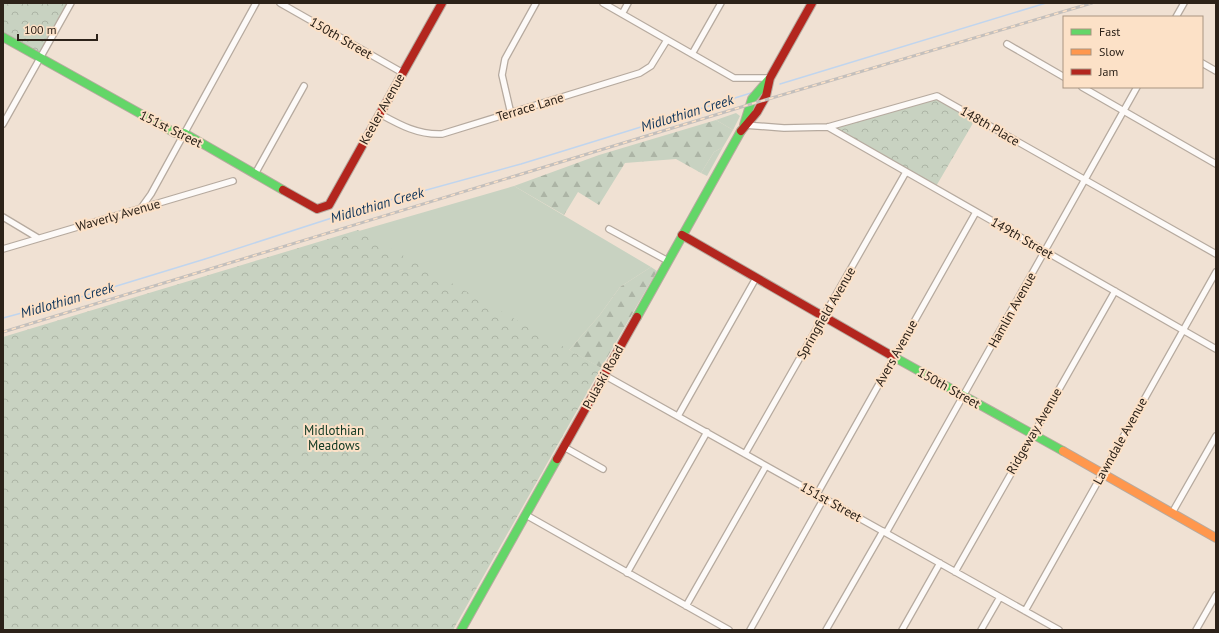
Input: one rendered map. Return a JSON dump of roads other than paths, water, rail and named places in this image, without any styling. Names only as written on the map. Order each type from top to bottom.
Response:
[{"type":"street","points":[[3,124],[70,3]]},
{"type":"street","points":[[142,208],[256,3]]},
{"type":"street","name":"150th Street","points":[[280,3],[403,73]]},
{"type":"street","name":"Keeler Avenue","points":[[317,209],[329,205],[442,3]]},
{"type":"street","points":[[511,114],[502,76],[505,59],[536,3]]},
{"type":"street","points":[[603,3],[734,78],[770,78]]},
{"type":"street","points":[[622,14],[628,3]]},
{"type":"street","points":[[692,54],[721,3]]},
{"type":"street","name":"Pulaski Road","points":[[461,630],[744,125],[757,112],[763,101],[770,78],[812,3]]},
{"type":"street","points":[[1177,16],[1184,3]]},
{"type":"street","name":"151st Street","points":[[3,37],[175,133],[184,133],[317,209]]},
{"type":"street","name":"Terrace Lane","points":[[380,114],[408,128],[431,134],[442,134],[511,114],[640,73],[651,66],[667,40]]},
{"type":"street","points":[[1007,44],[1063,76]]},
{"type":"street","points":[[1203,64],[1216,71]]},
{"type":"street","points":[[255,174],[304,86]]},
{"type":"street","points":[[1084,88],[1216,164]]},
{"type":"street","name":"Hamlin Avenue","points":[[826,630],[885,532],[963,396],[1136,88]]},
{"type":"street","name":"148th Place","points":[[744,125],[784,128],[828,128],[937,96],[1216,254]]},
{"type":"street","name":"149th Street","points":[[828,128],[1216,349]]},
{"type":"street","name":"Springfield Avenue","points":[[745,454],[906,172]]},
{"type":"street","name":"Waverly Avenue","points":[[3,249],[233,181]]},
{"type":"street","name":"Avers Avenue","points":[[817,494],[976,212]]},
{"type":"street","points":[[3,217],[38,238]]},
{"type":"street","points":[[609,229],[668,261]]},
{"type":"street","name":"150th Street","points":[[682,235],[894,357],[1216,538]]},
{"type":"street","name":"Lawndale Avenue","points":[[1025,611],[1216,272]]},
{"type":"street","points":[[678,416],[756,278]]},
{"type":"street","name":"Ridgeway Avenue","points":[[955,572],[1115,291]]},
{"type":"street","name":"151st Street","points":[[604,375],[1059,630]]},
{"type":"street","points":[[627,573],[707,432]]},
{"type":"street","points":[[1172,513],[1216,436]]},
{"type":"street","points":[[564,447],[603,469]]},
{"type":"street","points":[[686,606],[766,466]]},
{"type":"street","points":[[750,630],[824,498]]},
{"type":"street","points":[[526,515],[729,630]]},
{"type":"street","points":[[902,630],[940,564]]},
{"type":"street","points":[[1196,630],[1216,595]]},
{"type":"street","points":[[981,630],[1000,597]]},
{"type":"waterway","name":"Midlothian Creek","points":[[780,84],[1046,3]]},
{"type":"waterway","name":"Midlothian Creek","points":[[3,318],[74,299],[205,259],[372,205],[521,164],[751,93]]},
{"type":"railway","points":[[3,332],[748,105],[1092,3]]},
{"type":"park label","name":"Midlothian Meadows","points":[[334,438]]}]
